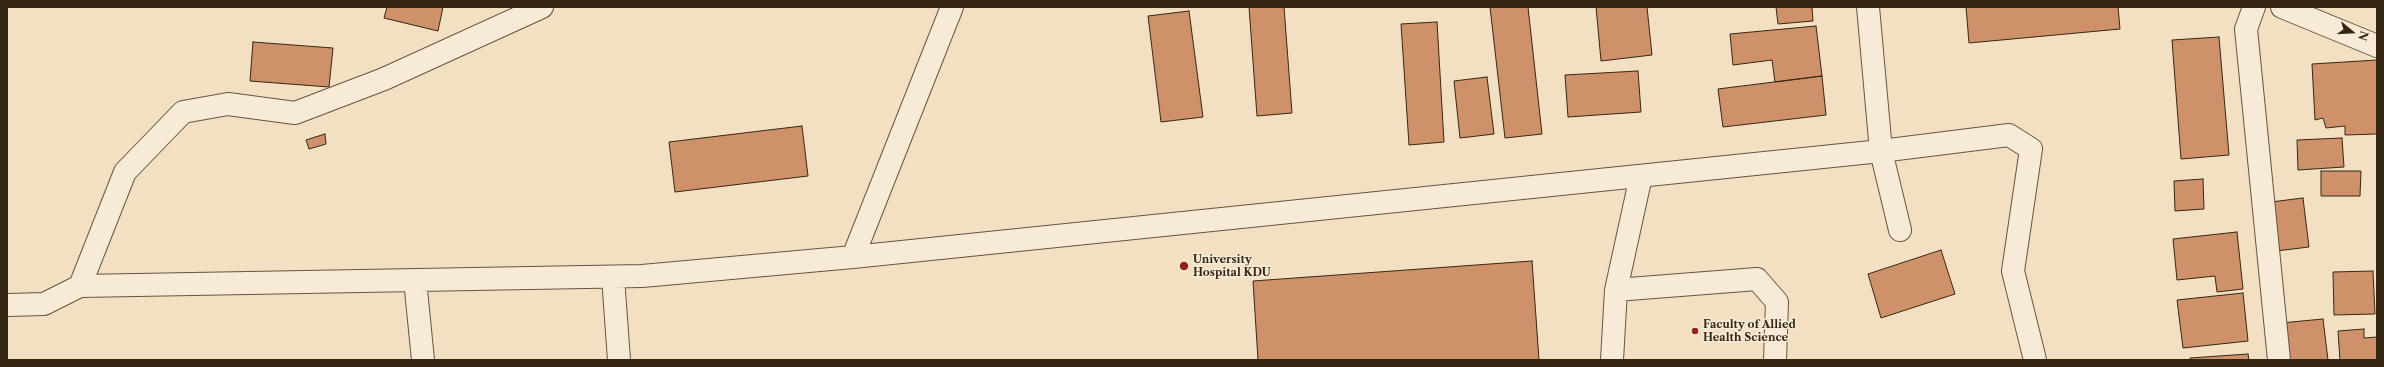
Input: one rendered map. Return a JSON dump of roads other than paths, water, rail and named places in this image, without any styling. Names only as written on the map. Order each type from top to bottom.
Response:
[{"type":"street","points":[[80,286],[125,172],[183,112],[228,104],[295,113],[384,78],[542,7]]},
{"type":"street","points":[[853,257],[952,7]]},
{"type":"street","points":[[1868,7],[1881,151],[1900,230]]},
{"type":"street","points":[[2254,7],[2246,29],[2279,360]]},
{"type":"street","points":[[2282,7],[2377,46]]},
{"type":"street","points":[[7,305],[44,304],[80,286],[642,276],[853,257],[1641,176],[1881,151],[2009,135],[2031,149],[2013,271],[2034,360]]},
{"type":"street","points":[[1612,360],[1616,290],[1641,176]]},
{"type":"street","points":[[613,277],[619,360]]},
{"type":"street","points":[[1616,290],[1757,279],[1777,302],[1775,360]]},
{"type":"street","points":[[415,280],[423,360]]},
{"type":"place","name":"University Hospital KDU","points":[[1184,266]]},
{"type":"place","name":"Faculty of Allied Health Science","points":[[1695,331]]}]
